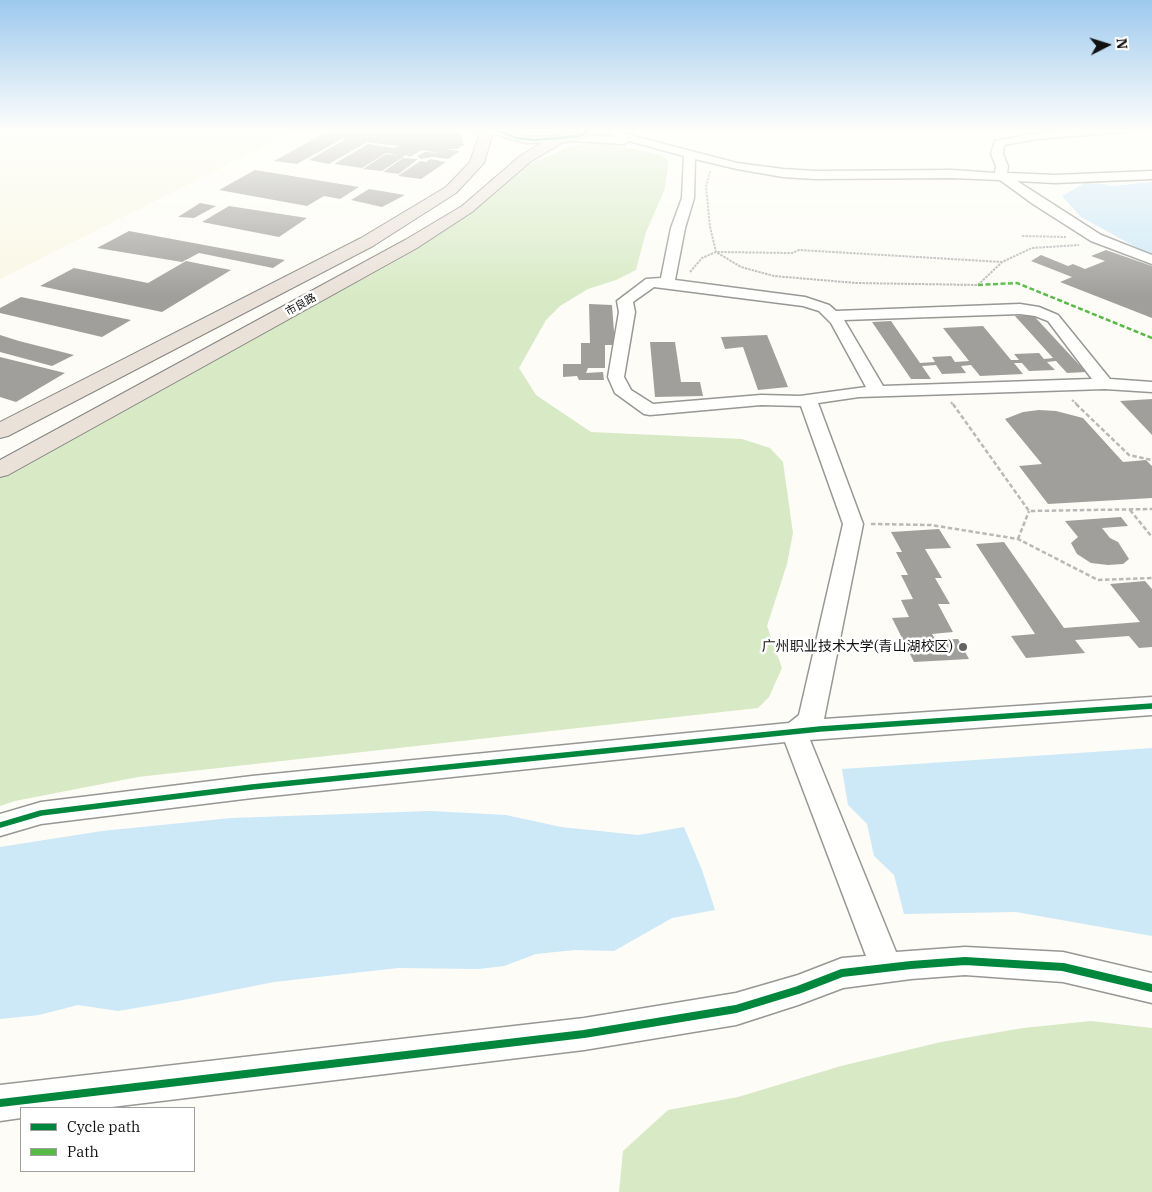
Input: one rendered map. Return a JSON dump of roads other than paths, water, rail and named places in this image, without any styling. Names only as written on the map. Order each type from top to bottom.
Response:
[{"type":"highway","name":"市良路","points":[[0,431],[367,242],[452,190],[457,185]]},
{"type":"highway","name":"市良路","points":[[0,470],[411,244],[467,209],[494,185]]},
{"type":"street","points":[[667,283],[678,228],[688,198],[689,185]]},
{"type":"street","points":[[1014,185],[1096,238],[1152,260]]},
{"type":"street","points":[[877,391],[837,321],[824,308],[805,302],[686,285],[651,282],[626,301],[627,312],[616,377],[624,394],[650,410],[761,400],[803,400],[877,391],[1105,384],[1152,387]]},
{"type":"street","points":[[832,316],[1020,309],[1038,312],[1053,318],[1105,384]]},
{"type":"street","points":[[794,733],[811,718],[853,524],[808,401],[803,400]]},
{"type":"street","points":[[0,825],[41,813],[120,802],[830,728],[1152,706]]},
{"type":"street","points":[[794,733],[887,968]]},
{"type":"street","points":[[0,1103],[584,1034],[736,1009],[798,990],[842,972],[966,961],[1053,967],[1152,988]]},
{"type":"water","points":[[1082,185],[1152,185],[1152,256],[1081,217],[1062,196]]},
{"type":"water","points":[[1152,748],[1152,936],[1016,912],[904,914],[894,875],[874,856],[867,824],[848,805],[842,769]]},
{"type":"water","points":[[430,811],[506,815],[561,827],[638,835],[684,827],[702,870],[715,910],[672,918],[614,951],[575,950],[536,954],[504,966],[478,969],[398,968],[274,982],[118,1011],[78,1005],[39,1015],[0,1019],[0,847],[102,831],[231,818]]},
{"type":"place","name":"广州职业技术大学(青山湖校区)","points":[[963,647]]}]
